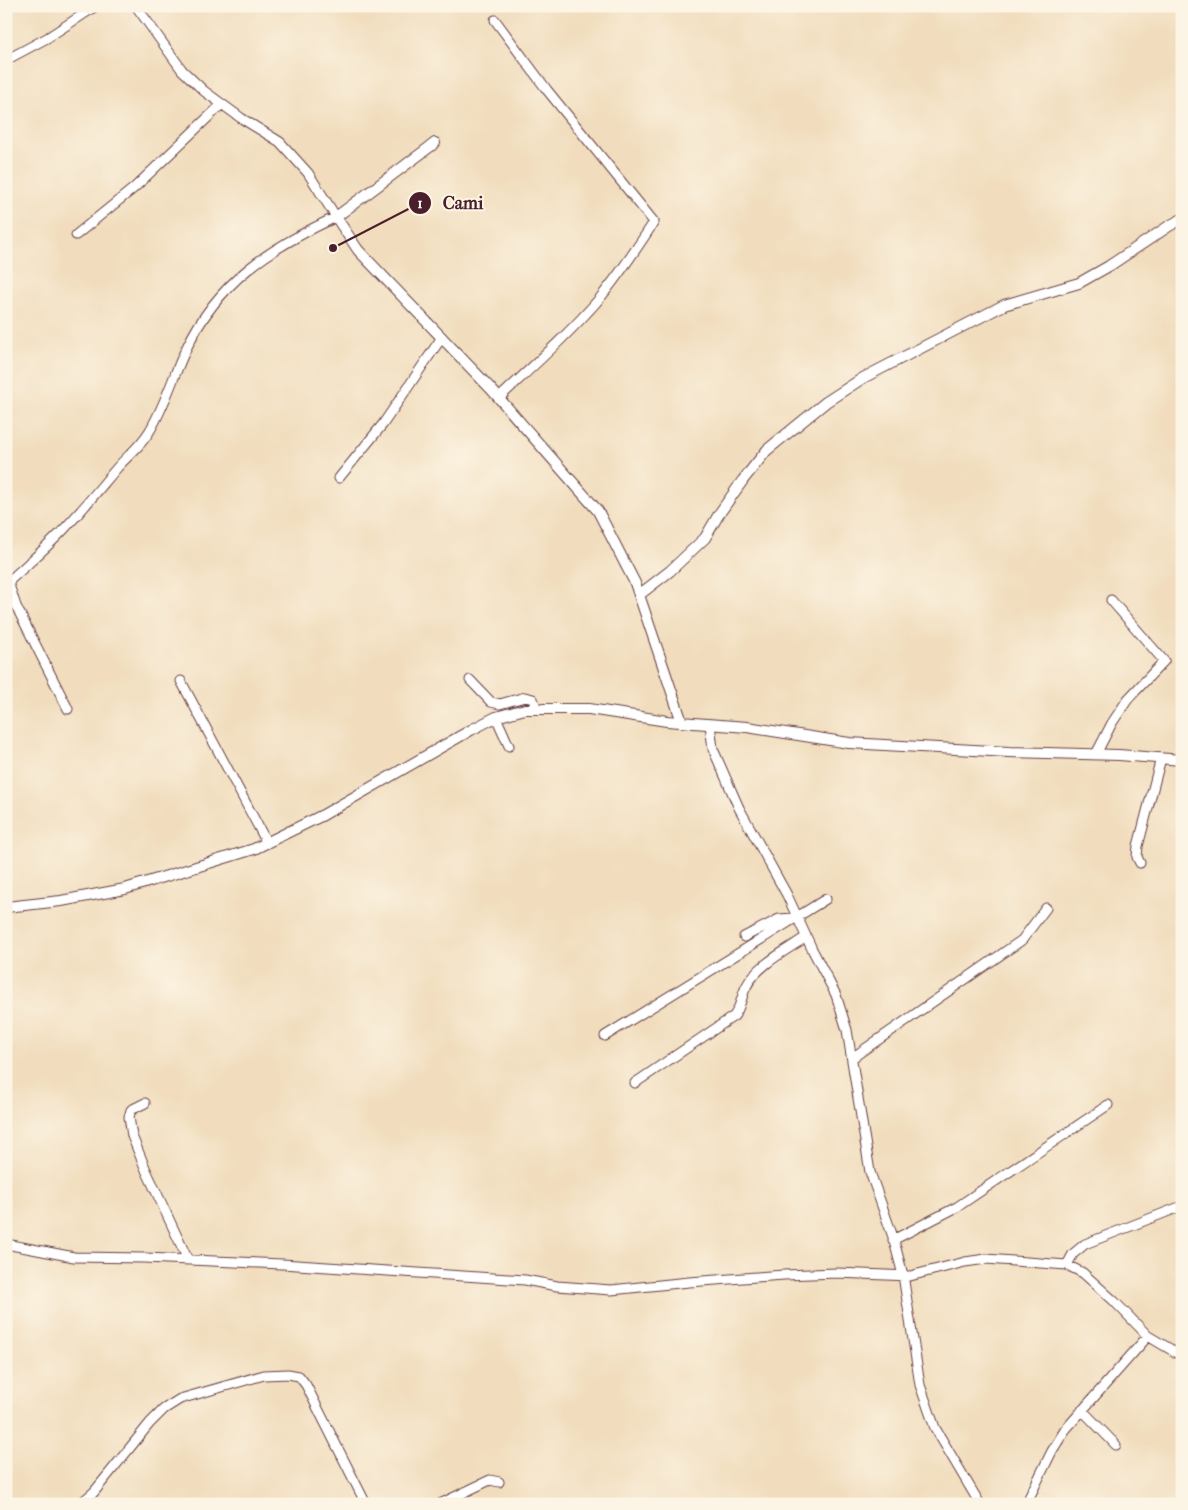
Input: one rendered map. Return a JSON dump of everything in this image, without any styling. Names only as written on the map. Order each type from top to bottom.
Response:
[{"type":"street","points":[[6,60],[47,38],[96,6]]},
{"type":"street","points":[[136,6],[182,70],[204,91],[280,142],[308,173],[358,250],[499,398],[598,510],[635,583],[682,722]]},
{"type":"street","points":[[495,20],[547,90],[654,222],[626,264],[600,298],[554,346],[499,398]]},
{"type":"street","points":[[76,235],[134,188],[222,104]]},
{"type":"street","points":[[68,709],[16,606],[7,583],[67,527],[118,466],[135,451],[149,432],[160,411],[196,329],[222,293],[242,273],[266,255],[336,217],[436,143]]},
{"type":"street","points":[[639,595],[670,571],[705,538],[742,480],[767,450],[826,402],[863,378],[1004,305],[1080,283],[1182,219]]},
{"type":"street","points":[[339,478],[383,424],[442,337]]},
{"type":"street","points":[[1096,754],[1112,723],[1128,699],[1164,661],[1111,600]]},
{"type":"street","points":[[470,680],[491,702],[500,704],[526,697],[533,699],[537,709]]},
{"type":"street","points":[[180,681],[267,843]]},
{"type":"street","points":[[6,907],[61,901],[125,889],[254,849],[323,815],[496,717],[525,709],[589,709],[682,722],[747,727],[849,743],[1009,752],[1096,754],[1182,760]]},
{"type":"street","points":[[496,717],[509,746]]},
{"type":"street","points":[[710,724],[714,749],[739,808],[787,895],[806,938],[836,995],[847,1030],[870,1172],[903,1276],[920,1385],[936,1428],[980,1504]]},
{"type":"street","points":[[1140,863],[1138,846],[1161,758]]},
{"type":"street","points":[[605,1036],[826,899]]},
{"type":"street","points":[[852,1058],[1022,940],[1046,908]]},
{"type":"street","points":[[744,937],[778,919],[797,917]]},
{"type":"street","points":[[635,1083],[734,1016],[739,1009],[746,987],[757,971],[806,938]]},
{"type":"street","points":[[145,1103],[131,1110],[129,1117],[132,1136],[188,1260]]},
{"type":"street","points":[[893,1240],[956,1207],[1108,1105]]},
{"type":"street","points":[[1067,1265],[1073,1254],[1085,1244],[1182,1206]]},
{"type":"street","points":[[6,1235],[9,1244],[74,1257],[188,1260],[525,1280],[557,1286],[611,1290],[784,1275],[838,1273],[910,1276],[986,1259],[1067,1265],[1083,1273],[1148,1336],[1182,1356]]},
{"type":"street","points":[[1026,1504],[1052,1451],[1065,1430],[1148,1336]]},
{"type":"street","points":[[80,1504],[94,1492],[119,1459],[164,1409],[180,1399],[264,1375],[288,1374],[299,1376],[306,1384],[366,1504]]},
{"type":"street","points":[[1082,1410],[1116,1445]]},
{"type":"street","points":[[440,1504],[490,1480],[499,1482]]},
{"type":"place","name":"Cami","points":[[333,248]]}]
